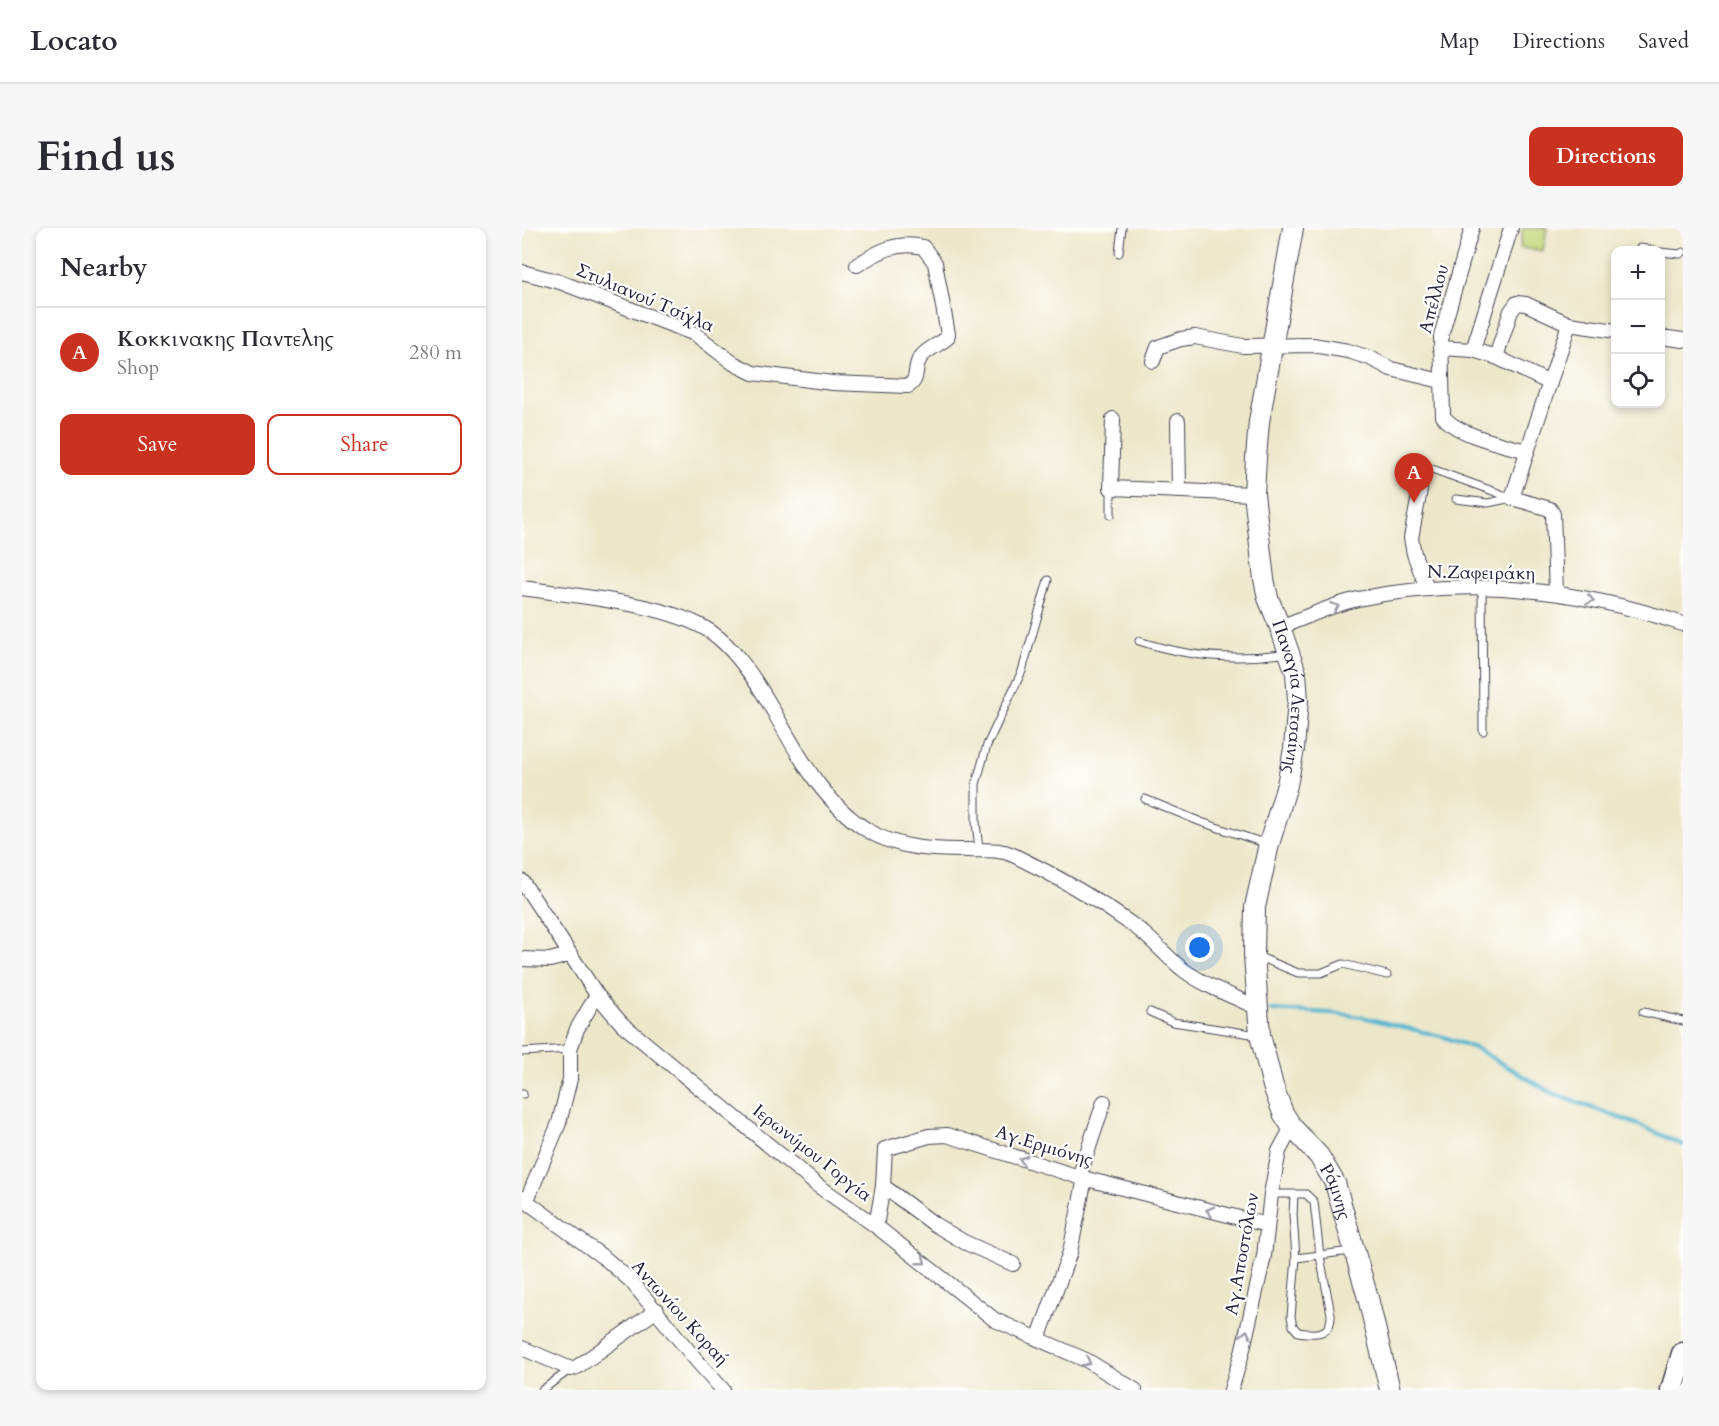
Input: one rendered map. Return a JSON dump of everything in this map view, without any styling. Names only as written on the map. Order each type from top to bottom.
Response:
[{"type":"main road","name":"Παναγία Λετσαίνης","points":[[1258,1008],[1254,955],[1255,907],[1269,844],[1287,785],[1296,728],[1298,689],[1289,652],[1268,598],[1254,494],[1259,422],[1293,228]]},
{"type":"main road","name":"Ράμνης","points":[[1258,1008],[1260,1035],[1283,1113],[1292,1127],[1319,1156],[1330,1173],[1340,1197],[1390,1390]]},
{"type":"main road","points":[[1672,1390],[1683,1354]]},
{"type":"street","name":"Απέλλου","points":[[1472,228],[1441,336],[1442,408],[1447,422],[1489,440],[1527,451]]},
{"type":"street","points":[[1473,350],[1511,228]]},
{"type":"street","name":"Στυλιανού Τσίχλα","points":[[522,272],[560,282],[695,334],[733,363],[753,373],[833,383],[908,386],[915,379],[919,360],[940,344],[948,334],[935,263],[923,247],[902,245],[889,247],[857,265]]},
{"type":"street","points":[[1496,357],[1511,311],[1514,305],[1521,302],[1569,324],[1611,330]]},
{"type":"street","points":[[1556,593],[1553,514],[1545,506],[1512,498],[1569,324]]},
{"type":"street","points":[[1153,361],[1158,347],[1195,337],[1243,346],[1313,345],[1348,351],[1370,358],[1391,369],[1441,381]]},
{"type":"street","points":[[1665,338],[1683,340]]},
{"type":"street","points":[[1440,348],[1473,350],[1496,357],[1550,383]]},
{"type":"street","points":[[1113,419],[1111,488],[1254,494]]},
{"type":"street","points":[[1178,421],[1179,491]]},
{"type":"street","points":[[1420,490],[1411,538],[1414,554],[1427,588]]},
{"type":"street","points":[[522,588],[644,608],[683,619],[710,631],[721,639],[752,677],[814,781],[831,800],[872,833],[898,844],[940,850],[992,850],[1013,855],[1137,927],[1184,970],[1208,985],[1258,1008]]},
{"type":"street","name":"Ν.Ζαφειράκη","points":[[1280,627],[1346,602],[1427,588],[1510,588],[1556,593],[1683,624]]},
{"type":"street","name":"Ιερωνύμου Γοργία","points":[[522,881],[569,955],[597,995],[622,1024],[817,1185],[876,1226],[995,1320],[1088,1361],[1126,1388]]},
{"type":"street","points":[[522,959],[550,960],[569,955]]},
{"type":"street","points":[[525,1199],[559,1123],[570,1079],[570,1049],[597,995]]},
{"type":"street","points":[[1038,1338],[1070,1252],[1082,1178],[1104,1102]]},
{"type":"street","name":"Αγ.Αποστόλων","points":[[1231,1390],[1242,1353],[1264,1256],[1271,1194],[1279,1151],[1292,1127]]},
{"type":"street","name":"Αγ.Ερμιόνης","points":[[876,1226],[883,1186],[885,1149],[929,1136],[947,1135],[1082,1178],[1267,1225]]},
{"type":"street","points":[[883,1186],[934,1224],[964,1242],[1013,1264]]},
{"type":"street","name":"Αντωνίου Κοραή","points":[[525,1199],[607,1260],[631,1281],[723,1390]]},
{"type":"street","points":[[522,1348],[571,1369],[657,1310]]},
{"type":"lane","points":[[1119,253],[1122,228]]},
{"type":"lane","points":[[1665,252],[1680,254],[1683,252]]},
{"type":"lane","points":[[1432,469],[1512,498]]},
{"type":"lane","points":[[1111,488],[1111,515]]},
{"type":"lane","points":[[1456,499],[1488,503],[1512,498]]},
{"type":"lane","points":[[979,850],[976,784],[987,746],[1022,671],[1048,580]]},
{"type":"lane","points":[[1482,588],[1483,731]]},
{"type":"lane","points":[[1139,641],[1183,653],[1224,657],[1266,656],[1289,652]]},
{"type":"lane","points":[[1145,799],[1201,822],[1269,844]]},
{"type":"lane","points":[[1254,955],[1298,973],[1321,973],[1343,964],[1387,975]]},
{"type":"lane","points":[[1150,1012],[1173,1022],[1260,1035]]},
{"type":"lane","points":[[1643,1012],[1683,1021]]},
{"type":"lane","points":[[522,1052],[570,1049]]},
{"type":"lane","points":[[1271,1194],[1294,1194],[1306,1194],[1314,1202],[1331,1323],[1324,1331],[1307,1334],[1299,1332],[1293,1326],[1291,1317],[1296,1258],[1294,1194]]},
{"type":"lane","points":[[1296,1258],[1354,1250]]},
{"type":"lane","points":[[542,1390],[571,1369]]},
{"type":"green space","points":[[1523,228],[1547,228],[1543,251],[1520,248]]},
{"type":"waterway","points":[[1270,1010],[1362,1017],[1444,1037],[1477,1049],[1552,1093],[1639,1125],[1683,1145]]},
{"type":"place","name":"Κοκκινακης Παντελης","points":[[1414,503]]}]
